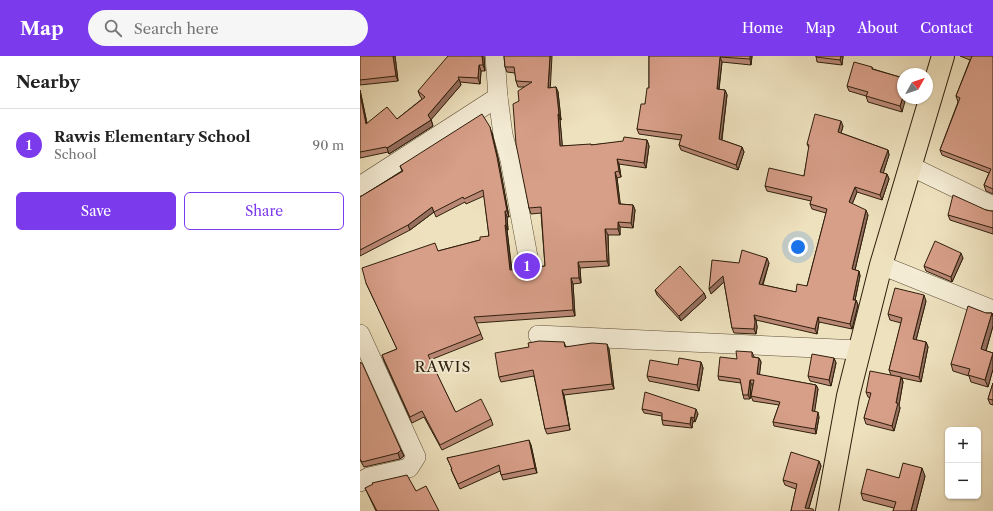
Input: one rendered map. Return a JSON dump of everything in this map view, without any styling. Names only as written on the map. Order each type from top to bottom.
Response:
[{"type":"main road","points":[[827,511],[848,396],[882,260],[943,56]]},
{"type":"street","points":[[495,56],[503,136],[510,160],[529,262]]},
{"type":"street","points":[[360,186],[498,97]]},
{"type":"street","points":[[910,166],[993,206]]},
{"type":"street","points":[[882,260],[993,310]]},
{"type":"street","points":[[360,334],[416,457],[409,468],[369,477],[360,482]]},
{"type":"street","points":[[538,335],[860,350]]},
{"type":"building","points":[[360,56],[393,56],[396,76],[360,80]]},
{"type":"building","points":[[448,56],[482,56],[483,65],[479,65],[478,78],[458,77],[459,79],[428,115],[431,120],[387,148],[360,152],[360,94],[366,124],[387,107],[397,119],[425,97],[418,91]]},
{"type":"building","points":[[504,56],[550,56],[548,88],[556,87],[560,146],[591,145],[623,141],[624,137],[647,140],[644,163],[617,159],[619,171],[615,172],[619,204],[633,205],[631,223],[618,222],[618,229],[605,229],[607,261],[578,262],[579,278],[571,278],[573,310],[474,317],[481,334],[428,355],[455,411],[456,412],[481,399],[491,419],[440,445],[422,411],[410,417],[382,355],[397,349],[366,283],[362,268],[435,243],[438,251],[480,240],[480,237],[489,236],[483,190],[464,199],[463,197],[434,212],[432,207],[408,225],[360,250],[360,197],[403,171],[400,166],[482,114],[490,127],[507,211],[505,211],[505,225],[510,270],[545,266],[541,207],[529,208],[516,144],[513,104],[519,101],[518,91],[532,82],[516,81],[514,67],[505,67]]},
{"type":"building","points":[[649,56],[750,56],[750,59],[720,57],[717,89],[725,90],[719,139],[742,147],[736,165],[679,145],[682,135],[637,129],[641,104],[645,104],[647,88],[649,88]]},
{"type":"building","points":[[816,56],[841,56],[840,60]]},
{"type":"building","points":[[972,56],[993,56],[993,189],[984,185],[991,169],[940,150],[960,98],[956,96]]},
{"type":"building","points":[[854,62],[897,76],[897,104],[901,104],[900,106],[866,96],[868,92],[847,86]]},
{"type":"building","points":[[815,114],[841,121],[838,132],[888,150],[880,172],[887,174],[880,195],[855,187],[849,202],[866,210],[852,269],[859,271],[853,300],[856,300],[850,324],[818,317],[815,329],[754,315],[754,329],[732,328],[723,276],[709,289],[712,260],[739,263],[742,250],[767,258],[759,284],[796,292],[797,284],[807,286],[827,209],[810,204],[812,197],[765,186],[769,168],[804,176],[809,145],[807,144]]},
{"type":"building","points":[[953,195],[986,210],[993,211],[993,228],[948,215]]},
{"type":"building","points":[[935,241],[961,253],[951,277],[924,266]]},
{"type":"building","points":[[680,266],[704,293],[679,316],[655,290]]},
{"type":"building","points":[[895,288],[924,295],[913,339],[926,342],[919,377],[889,370],[902,318],[888,314]]},
{"type":"building","points":[[968,306],[986,313],[992,313],[981,349],[993,353],[985,380],[968,375],[970,369],[951,364]]},
{"type":"building","points":[[539,341],[564,342],[565,347],[592,343],[607,344],[612,384],[562,390],[569,425],[545,429],[533,370],[499,377],[495,353],[529,347],[528,343]]},
{"type":"building","points":[[736,351],[752,352],[752,357],[759,358],[757,374],[816,385],[812,411],[818,412],[815,429],[773,422],[780,402],[751,396],[754,380],[750,380],[748,395],[743,395],[740,379],[718,376],[720,357],[737,359]]},
{"type":"building","points":[[812,354],[834,358],[829,380],[808,376]]},
{"type":"building","points":[[679,358],[701,362],[697,385],[647,376],[650,360],[678,365]]},
{"type":"building","points":[[360,363],[362,363],[401,450],[398,453],[362,462],[360,459]]},
{"type":"building","points":[[870,371],[901,377],[896,403],[898,403],[892,426],[864,418],[871,393],[866,392]]},
{"type":"building","points":[[993,383],[993,400],[988,399]]},
{"type":"building","points":[[645,392],[696,409],[694,418],[691,417],[690,424],[662,420],[662,413],[642,409]]},
{"type":"building","points":[[529,440],[535,468],[501,475],[499,465],[458,484],[447,458]]},
{"type":"building","points":[[791,452],[819,461],[805,508],[813,509],[814,511],[791,511],[797,484],[783,480]]},
{"type":"building","points":[[903,463],[922,468],[911,511],[893,511],[896,502],[861,493],[867,469],[899,478]]},
{"type":"building","points":[[407,475],[416,491],[426,486],[439,511],[377,511],[365,488],[373,484],[372,483]]},
{"type":"place","name":"Rawis Elementary School","points":[[527,266]]},
{"type":"district","name":"RAWIS","points":[[443,367]]}]
